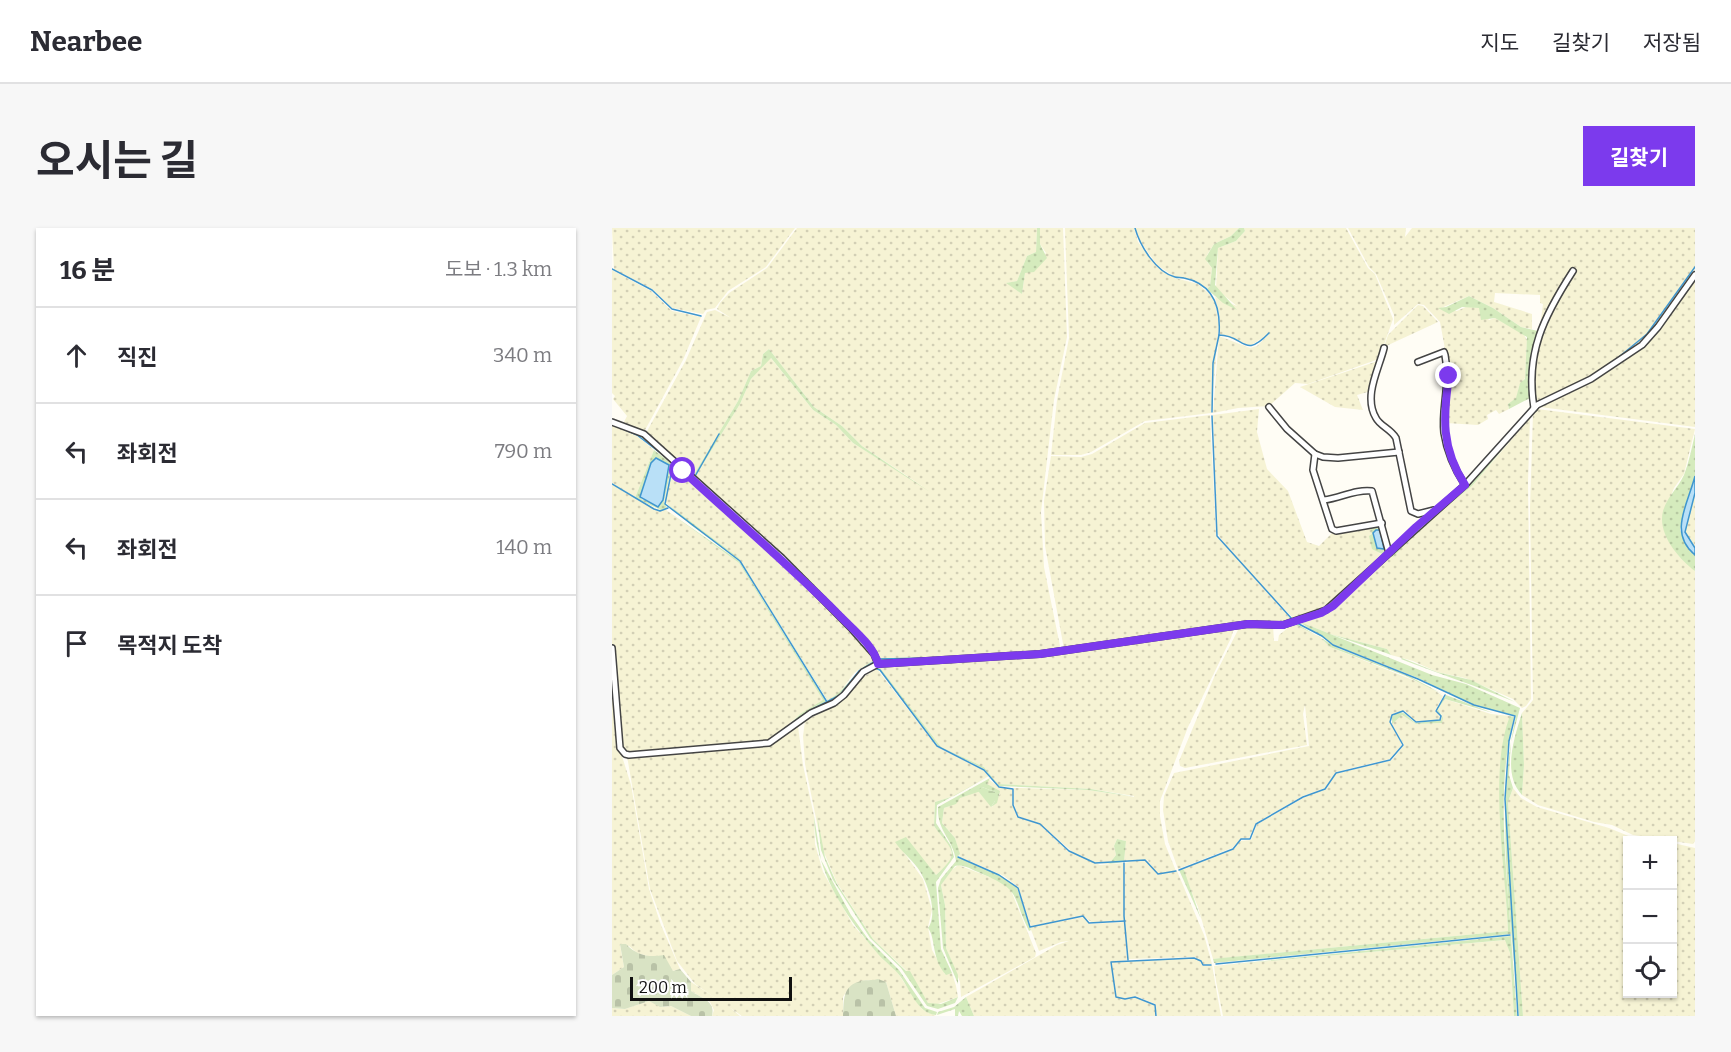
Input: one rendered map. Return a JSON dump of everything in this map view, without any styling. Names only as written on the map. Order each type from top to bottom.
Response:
[{"type":"street","points":[[1534,408],[1532,389],[1537,338],[1555,299],[1573,271]]},
{"type":"street","points":[[612,648],[620,748],[629,755],[769,742],[811,713],[834,703],[863,672],[878,664],[1040,654],[1248,624],[1289,624],[1326,610],[1465,485],[1534,408],[1591,379],[1635,350],[1653,333],[1695,275]]},
{"type":"street","points":[[1384,348],[1374,372],[1372,406],[1377,421],[1394,435],[1406,495],[1413,514],[1437,510]]},
{"type":"street","points":[[1418,362],[1444,352],[1449,376],[1444,432],[1455,469],[1465,485]]},
{"type":"street","points":[[1269,407],[1281,423],[1315,454],[1338,458],[1399,452]]},
{"type":"street","points":[[612,422],[644,434],[782,558],[852,629],[874,654],[878,664]]},
{"type":"street","points":[[1315,454],[1313,470],[1334,531],[1382,523]]},
{"type":"street","points":[[1324,500],[1344,497],[1352,492],[1372,491],[1389,553]]},
{"type":"shaded area","points":[[612,228],[795,228],[766,267],[728,291],[715,308],[706,310],[703,314],[672,308],[652,289],[614,270]]},
{"type":"shaded area","points":[[797,228],[1037,228],[1036,252],[1027,256],[1017,281],[1007,283],[1022,294],[1025,273],[1046,253],[1040,244],[1040,228],[1063,228],[1067,337],[1054,400],[1041,512],[1044,567],[1061,651],[951,658],[881,658],[851,623],[795,567],[695,477],[740,404],[751,379],[770,357],[813,410],[836,425],[853,443],[922,486],[862,446],[842,426],[814,407],[769,349],[763,354],[761,366],[751,371],[738,401],[693,476],[646,433],[686,360],[707,312],[715,310],[731,318],[717,309],[720,303],[729,293],[767,268]]},
{"type":"shaded area","points":[[1065,228],[1134,228],[1138,242],[1156,266],[1175,278],[1198,284],[1214,298],[1219,324],[1211,413],[1145,421],[1091,452],[1081,455],[1051,455],[1057,400],[1069,338]]},
{"type":"shaded area","points":[[1135,228],[1239,228],[1231,236],[1214,244],[1207,255],[1207,262],[1212,268],[1210,286],[1207,289],[1191,280],[1175,277],[1157,265],[1140,241]]},
{"type":"shaded area","points":[[1244,228],[1346,228],[1368,268],[1375,274],[1393,319],[1379,359],[1308,384],[1295,383],[1269,406],[1238,408],[1213,413],[1219,336],[1250,348],[1257,346],[1270,333],[1250,346],[1220,334],[1220,318],[1215,297],[1237,306],[1216,289],[1218,248],[1236,241],[1245,231]]},
{"type":"shaded area","points":[[1348,228],[1406,228],[1405,237],[1412,228],[1695,228],[1695,272],[1652,332],[1637,346],[1603,370],[1535,405],[1533,382],[1537,347],[1555,305],[1569,282],[1564,280],[1540,327],[1543,304],[1540,303],[1540,295],[1495,293],[1494,302],[1532,314],[1532,329],[1521,327],[1493,308],[1469,296],[1439,309],[1457,311],[1468,306],[1479,308],[1489,320],[1495,318],[1523,333],[1527,340],[1525,378],[1519,386],[1517,398],[1508,404],[1509,409],[1499,414],[1496,410],[1487,415],[1488,419],[1478,425],[1446,423],[1450,376],[1440,322],[1424,305],[1418,304],[1394,325],[1394,315],[1376,274],[1369,267]]},
{"type":"shaded area","points":[[612,270],[651,291],[672,311],[701,317],[683,360],[644,432],[623,424],[627,416],[613,399],[615,396],[612,393]]},
{"type":"shaded area","points":[[1695,278],[1695,427],[1540,407],[1592,381],[1637,351]]},
{"type":"shaded area","points":[[1418,305],[1423,306],[1438,322],[1384,347],[1388,335]]},
{"type":"shaded area","points":[[1378,361],[1373,372],[1371,391],[1357,395],[1363,410],[1335,407],[1300,387]]},
{"type":"shaded area","points":[[1259,409],[1257,432],[1267,469],[1288,491],[1307,542],[1319,546],[1332,533],[1370,527],[1379,553],[1384,555],[1330,606],[1294,619],[1232,554],[1217,533],[1213,415]]},
{"type":"shaded area","points":[[1537,409],[1695,429],[1684,474],[1674,488],[1663,516],[1667,538],[1679,556],[1695,571],[1695,841],[1693,844],[1677,842],[1677,836],[1633,835],[1612,825],[1594,822],[1538,805],[1522,795],[1524,765],[1522,713],[1533,700],[1530,508],[1533,413]]},
{"type":"shaded area","points":[[1210,415],[1216,536],[1292,620],[1283,624],[1261,622],[1064,649],[1045,546],[1044,501],[1051,456],[1081,457],[1092,454],[1145,423]]},
{"type":"shaded area","points":[[1530,418],[1528,482],[1531,699],[1526,706],[1522,708],[1513,699],[1465,678],[1437,672],[1413,661],[1391,655],[1387,649],[1330,634],[1303,623],[1301,620],[1330,610],[1390,554],[1393,556],[1423,526],[1472,486]]},
{"type":"shaded area","points":[[612,425],[637,436],[654,450],[635,498],[612,483]]},
{"type":"shaded area","points":[[673,465],[794,573],[873,657],[874,660],[854,673],[839,693],[828,700],[739,558],[665,502]]},
{"type":"shaded area","points":[[612,484],[654,509],[666,510],[739,563],[824,701],[800,714],[769,742],[640,753],[623,752],[612,646]]},
{"type":"shaded area","points":[[1695,493],[1695,548],[1685,532]]},
{"type":"shaded area","points":[[1293,624],[1320,637],[1330,647],[1428,686],[1443,696],[1435,711],[1440,716],[1440,720],[1416,722],[1405,711],[1394,713],[1390,722],[1402,745],[1390,759],[1336,772],[1325,788],[1303,796],[1256,823],[1249,838],[1241,839],[1232,848],[1178,869],[1168,841],[1163,810],[1164,796],[1174,773],[1309,746],[1305,705],[1303,714],[1307,745],[1185,768],[1180,766],[1179,761],[1215,675],[1238,630],[1242,627],[1273,626],[1274,641],[1278,641],[1279,635]]},
{"type":"shaded area","points":[[1234,628],[1188,727],[1160,801],[1165,844],[1176,871],[1161,875],[1155,872],[1148,860],[1124,862],[1126,841],[1117,839],[1114,846],[1116,855],[1109,864],[1096,863],[1075,854],[1040,824],[1018,816],[1013,801],[1014,788],[1088,790],[1134,796],[1091,789],[998,784],[984,767],[941,747],[878,665],[1040,655]]},
{"type":"shaded area","points":[[877,669],[937,747],[983,770],[989,776],[954,796],[935,802],[934,826],[950,846],[952,856],[951,862],[936,875],[906,841],[900,847],[923,879],[932,910],[928,927],[932,950],[945,974],[952,973],[956,986],[958,997],[935,1005],[928,1003],[909,973],[873,939],[837,883],[822,848],[805,764],[803,736],[805,721],[842,701],[863,677]]},
{"type":"shaded area","points":[[612,672],[621,753],[631,785],[649,889],[661,925],[680,969],[673,971],[660,956],[651,957],[637,953],[629,946],[620,945],[624,967],[612,975]]},
{"type":"shaded area","points":[[1445,699],[1491,714],[1510,716],[1504,743],[1500,798],[1508,931],[1213,959],[1198,907],[1182,869],[1234,849],[1240,841],[1251,840],[1257,824],[1307,796],[1327,788],[1335,774],[1392,760],[1404,745],[1392,724],[1394,719],[1402,715],[1416,724],[1442,723],[1442,715],[1438,709]]},
{"type":"shaded area","points":[[798,726],[803,765],[814,816],[815,844],[823,872],[853,925],[895,969],[922,1009],[936,1016],[896,1016],[886,982],[871,980],[862,981],[848,989],[843,997],[843,1016],[742,1016],[695,984],[677,961],[650,889],[627,756],[769,744]]},
{"type":"shaded area","points":[[988,779],[999,787],[1013,789],[1014,809],[1017,817],[1039,824],[1068,851],[1100,865],[1124,863],[1125,920],[1093,923],[1083,916],[1031,926],[1018,887],[1004,876],[960,857],[955,838],[942,823],[944,808],[960,797],[978,791],[992,807],[1000,794],[987,784]]},
{"type":"shaded area","points":[[1513,788],[1521,798],[1537,807],[1629,836],[1623,836],[1623,998],[1677,998],[1677,844],[1695,848],[1695,1016],[1523,1016],[1508,802]]},
{"type":"shaded area","points":[[1148,861],[1158,875],[1177,871],[1204,935],[1212,964],[1204,965],[1195,957],[1128,959],[1124,916],[1125,863]]},
{"type":"shaded area","points":[[958,865],[1000,881],[1010,888],[1036,953],[1035,957],[961,997],[960,982],[946,948],[945,905],[941,885],[948,873]]},
{"type":"shaded area","points":[[1084,917],[1090,924],[1125,922],[1127,960],[1115,962],[1194,958],[1201,961],[1203,966],[1212,965],[1221,1016],[1157,1016],[1155,1004],[1136,996],[1125,999],[1136,998],[1154,1005],[1156,1016],[974,1016],[966,997],[1057,945],[1069,941],[1061,942],[1039,951],[1030,927]]},
{"type":"shaded area","points":[[1506,940],[1510,953],[1514,1016],[1223,1016],[1214,966]]},
{"type":"shaded area","points":[[691,982],[740,1016],[712,1016],[714,1010],[710,1002],[691,991]]},
{"type":"shaded area","points":[[649,1001],[663,1007],[671,1006],[691,1016],[612,1016],[612,1008],[625,1009]]},
{"type":"green space","points":[[1037,228],[1040,228],[1040,244],[1047,258],[1034,272],[1025,273],[1022,294],[1006,283],[1017,281],[1027,256],[1036,252]]},
{"type":"green space","points":[[1239,228],[1244,228],[1245,231],[1236,241],[1218,248],[1215,285],[1237,310],[1223,303],[1207,289],[1210,286],[1212,268],[1205,259],[1214,244],[1231,236]]},
{"type":"green space","points":[[1469,296],[1493,308],[1521,327],[1538,331],[1531,358],[1530,398],[1509,409],[1508,404],[1516,398],[1520,383],[1525,379],[1527,337],[1495,318],[1481,320],[1479,308],[1462,307],[1449,314],[1438,308],[1446,307]]},
{"type":"green space","points":[[769,349],[814,407],[842,426],[862,446],[930,492],[853,443],[836,425],[813,410],[771,358],[751,379],[740,404],[695,477],[816,586],[881,658],[951,658],[880,663],[853,629],[693,476],[738,401],[751,371],[761,366],[763,354]]},
{"type":"green space","points":[[1529,418],[1472,486],[1423,526],[1393,557],[1390,554],[1471,482]]},
{"type":"green space","points":[[612,423],[645,437],[793,570],[668,458],[637,434]]},
{"type":"green space","points":[[1695,434],[1695,476],[1680,530],[1690,551],[1695,555],[1695,571],[1676,553],[1666,537],[1662,520],[1665,506],[1684,475]]},
{"type":"green space","points":[[654,450],[672,464],[664,502],[667,508],[661,510],[635,498]],"holes":[[[669,464],[660,506],[641,499],[646,482]]]},
{"type":"green space","points":[[665,502],[739,558],[828,700],[835,696],[859,671],[867,664],[874,660],[864,668],[874,663],[875,661],[874,656],[877,663],[859,674],[844,695],[811,712],[776,738],[800,714],[823,700],[739,563],[666,510],[739,561],[825,700],[826,702],[794,722],[842,693],[828,701],[740,560],[691,525]]},
{"type":"green space","points":[[1381,525],[1388,551],[1384,555],[1372,549],[1369,536],[1372,534],[1370,527]]},
{"type":"green space","points":[[799,576],[851,629],[874,656]]},
{"type":"green space","points":[[1298,621],[1432,675],[1466,684],[1520,708],[1512,738],[1516,716],[1474,705],[1418,678],[1334,645]]},
{"type":"green space","points":[[1330,634],[1387,649],[1391,655],[1386,653]]},
{"type":"green space","points":[[1321,638],[1340,649],[1409,676],[1444,695],[1406,676],[1330,647]]},
{"type":"green space","points":[[1401,659],[1437,672],[1471,680],[1515,702]]},
{"type":"green space","points":[[878,665],[941,747],[984,767],[998,784],[1091,789],[1135,797],[1088,790],[999,786],[984,769],[938,746],[878,668],[864,672]]},
{"type":"green space","points":[[1446,695],[1493,713],[1445,699],[1438,709],[1443,718],[1442,723],[1416,724],[1402,715],[1392,724],[1392,717],[1399,712],[1416,723],[1441,720],[1442,717],[1436,710]]},
{"type":"green space","points":[[1522,713],[1524,765],[1522,795],[1512,777],[1511,766],[1513,744]]},
{"type":"green space","points":[[1510,716],[1514,717],[1505,770],[1504,825],[1511,934],[1214,963],[1213,959],[1221,958],[1508,931],[1499,792],[1500,764]]},
{"type":"green space","points":[[1511,745],[1509,775],[1513,788],[1508,802],[1523,1016],[1519,1016],[1506,866],[1506,790]]},
{"type":"green space","points":[[990,778],[987,784],[1000,791],[997,803],[991,807],[995,801],[995,792],[982,787],[981,791],[960,798],[956,804],[944,808],[942,823],[955,838],[960,854],[957,857],[1000,875],[1017,888],[1031,930],[1029,931],[1016,900],[1008,888],[970,868],[955,866],[941,885],[945,905],[946,948],[958,975],[958,984],[943,948],[938,888],[941,879],[956,861],[952,846],[940,823],[938,807]]},
{"type":"green space","points":[[982,787],[995,792],[995,801],[991,807],[978,791]]},
{"type":"green space","points":[[952,797],[937,805],[936,823],[951,846],[954,857],[936,882],[941,949],[952,973],[946,975],[938,962],[928,928],[931,922],[932,906],[928,888],[917,867],[895,842],[906,837],[936,875],[949,861],[952,851],[934,826],[935,802]]},
{"type":"green space","points":[[817,815],[825,857],[837,884],[873,939],[906,971],[910,971],[928,1003],[941,1004],[958,997],[955,1003],[938,1009],[927,1006],[901,968],[870,938],[833,880],[821,850]]},
{"type":"green space","points":[[814,816],[821,859],[816,836]]},
{"type":"green space","points":[[1117,839],[1126,841],[1124,862],[1109,864],[1116,855],[1114,846]]},
{"type":"green space","points":[[821,861],[851,915],[868,939],[899,970],[925,1008],[937,1012],[936,1015],[929,1013],[919,1005],[900,976],[878,954],[853,923],[833,890]]},
{"type":"green space","points":[[1179,870],[1184,870],[1201,919]]},
{"type":"green space","points":[[1511,936],[1517,1016],[1514,1016],[1510,953],[1505,940],[1214,966]]},
{"type":"green space","points":[[620,944],[626,944],[643,955],[664,955],[673,971],[680,969],[691,982],[691,991],[710,1003],[712,1016],[691,1016],[671,1006],[660,1007],[649,1001],[625,1009],[612,1008],[612,975],[624,967]]},
{"type":"green space","points":[[878,979],[886,982],[896,1016],[843,1016],[844,1000],[849,987],[861,981]]},
{"type":"green space","points":[[966,997],[974,1016],[962,1016],[959,1011],[958,1016],[955,1016],[955,1009],[937,1015],[938,1012],[954,1007]]},
{"type":"water","points":[[656,458],[669,465],[663,500],[658,507],[640,497],[651,463]]},
{"type":"water","points":[[1695,476],[1695,493],[1685,532],[1695,548],[1695,555],[1687,546],[1681,528]]},
{"type":"water","points":[[1380,530],[1384,549],[1377,548],[1373,533]]},
{"type":"waterway","points":[[1135,228],[1145,250],[1161,270],[1175,277],[1194,281],[1209,292],[1217,307],[1219,335]]},
{"type":"waterway","points":[[1614,361],[1647,334],[1695,267]]},
{"type":"waterway","points":[[612,269],[652,290],[672,309],[701,316]]},
{"type":"waterway","points":[[1212,412],[1213,363],[1219,335],[1254,345],[1269,333]]},
{"type":"waterway","points":[[1212,416],[1217,536],[1292,619]]},
{"type":"waterway","points":[[621,428],[637,435],[667,458]]},
{"type":"waterway","points":[[694,478],[719,434]]},
{"type":"waterway","points":[[673,464],[665,504],[740,561],[827,702]]},
{"type":"waterway","points":[[675,465],[752,534]]},
{"type":"waterway","points":[[612,484],[654,509],[660,511],[668,508]]},
{"type":"waterway","points":[[768,542],[782,555]]},
{"type":"waterway","points":[[764,545],[776,556]]},
{"type":"waterway","points":[[786,558],[868,643]]},
{"type":"waterway","points":[[1297,623],[1322,636],[1333,645],[1418,679],[1474,705],[1515,716],[1509,741],[1505,799],[1518,1016]]},
{"type":"waterway","points":[[876,654],[880,659],[929,658]]},
{"type":"waterway","points":[[813,709],[840,695],[859,671],[874,662]]},
{"type":"waterway","points":[[875,668],[880,670],[937,746],[984,770],[999,787],[1013,789],[1013,805],[1018,817],[1040,824],[1069,851],[1095,863],[1145,860],[1158,874],[1176,871]]},
{"type":"waterway","points":[[1179,870],[1233,849],[1241,839],[1250,839],[1256,824],[1303,797],[1325,789],[1336,773],[1390,760],[1403,745],[1390,722],[1392,715],[1403,711],[1416,722],[1440,720],[1441,716],[1436,711],[1445,695]]},
{"type":"waterway","points":[[794,722],[806,713]]},
{"type":"waterway","points":[[958,857],[999,875],[1018,888],[1030,927],[1083,916],[1089,923],[1125,921]]},
{"type":"waterway","points":[[1124,863],[1124,916],[1128,960]]},
{"type":"waterway","points":[[1216,964],[1510,935]]},
{"type":"waterway","points":[[1156,1016],[1155,1005],[1135,997],[1125,999],[1116,997],[1111,962],[1194,958],[1201,961],[1203,965],[1211,965]]},
{"type":"route","points":[[683,471],[782,558],[852,629],[874,654],[878,664],[905,660],[1040,654],[1248,624],[1283,625],[1321,613],[1333,606],[1416,527],[1465,485],[1455,469],[1444,432],[1449,376]]}]
